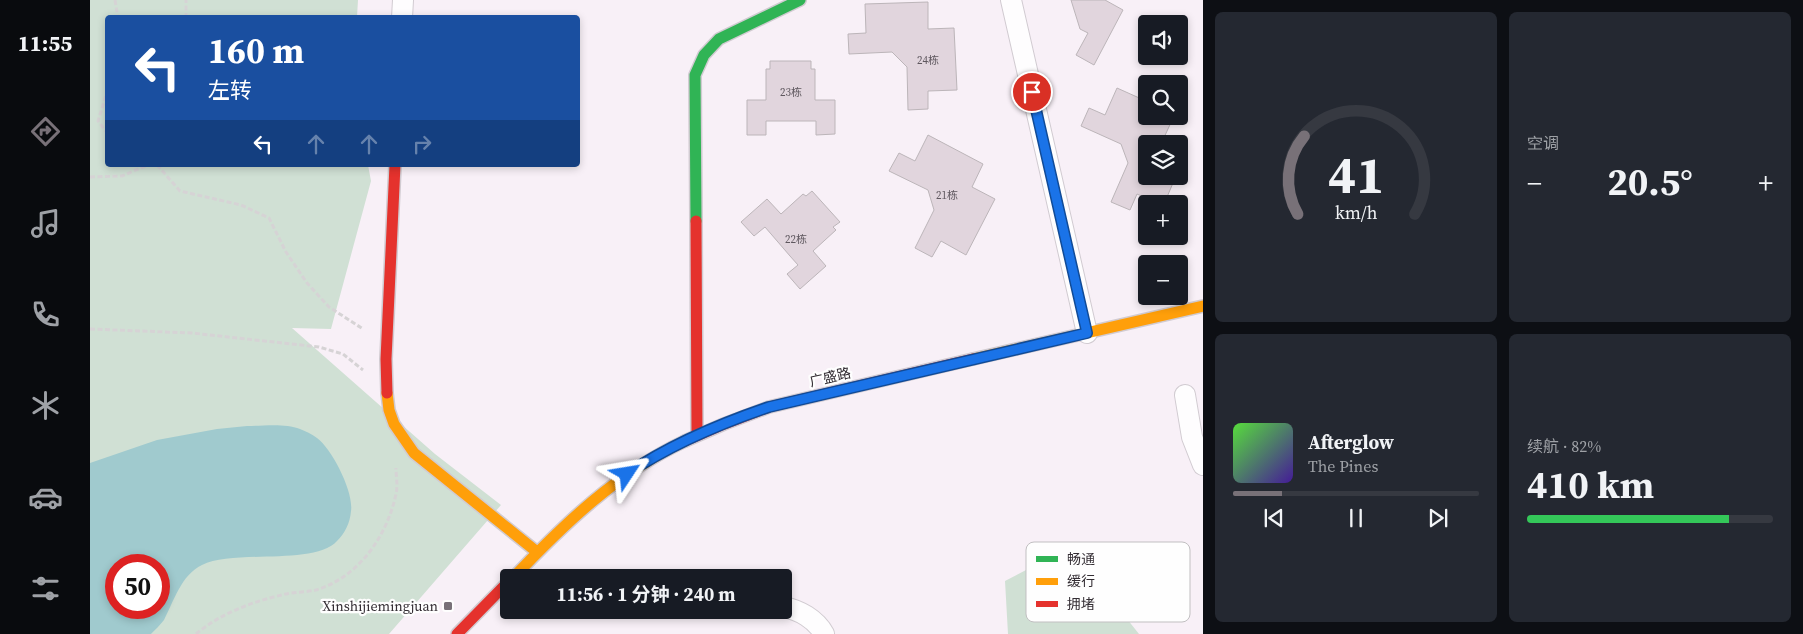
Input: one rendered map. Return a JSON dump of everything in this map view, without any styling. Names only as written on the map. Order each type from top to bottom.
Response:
[{"type":"street","points":[[402,15],[403,0]]},
{"type":"street","points":[[697,435],[695,75],[704,54],[719,39],[800,0]]},
{"type":"street","points":[[1011,0],[1087,333]]},
{"type":"street","points":[[395,167],[387,342],[388,404],[394,423],[402,438],[414,453],[537,552]]},
{"type":"street","name":"广盛路","points":[[521,569],[566,524],[601,493],[640,465],[724,422],[769,407],[1203,306]]},
{"type":"street","points":[[1185,395],[1192,437],[1203,465]]},
{"type":"street","points":[[457,634],[500,590]]},
{"type":"street","points":[[792,609],[798,610],[820,628],[824,634]]},
{"type":"path","points":[[116,0],[118,15]]},
{"type":"path","points":[[186,0],[186,15]]},
{"type":"path","points":[[105,99],[98,121],[105,130]]},
{"type":"path","points":[[90,177],[122,176],[143,167]]},
{"type":"path","points":[[159,167],[180,191],[241,205],[269,218],[286,252],[308,283],[329,307],[387,342]]},
{"type":"path","points":[[90,329],[192,333],[319,347],[343,354],[363,371],[366,378]]},
{"type":"path","points":[[196,634],[228,613],[256,602],[286,594],[317,589],[345,576],[369,554],[385,527],[396,493],[396,467]]},
{"type":"green space","points":[[90,0],[358,0],[357,15],[105,15],[105,167],[368,167],[371,181],[331,329],[292,328],[435,454],[501,505],[389,634],[90,634]]},
{"type":"green space","points":[[1026,570],[1026,622],[1129,622],[1139,634],[1008,634],[1005,581]]},
{"type":"water","points":[[247,426],[288,426],[302,430],[317,438],[323,444],[341,472],[346,482],[351,503],[350,520],[345,531],[337,541],[326,549],[293,555],[216,560],[202,565],[195,569],[183,582],[170,607],[170,554],[105,554],[105,619],[164,619],[151,634],[90,634],[90,463],[157,440],[217,429]]},
{"type":"building","points":[[1071,0],[1105,0],[1123,10],[1094,65],[1076,55],[1088,33],[1080,29]]},
{"type":"building","points":[[928,2],[928,29],[954,28],[957,90],[928,91],[928,109],[908,110],[907,67],[892,52],[849,54],[848,34],[866,33],[865,4]]},
{"type":"building","points":[[770,61],[811,61],[811,69],[815,69],[815,100],[835,100],[835,134],[816,135],[816,121],[766,121],[766,135],[747,135],[747,100],[766,100],[766,69],[770,69]]},
{"type":"building","points":[[1117,88],[1138,97],[1138,125],[1170,125],[1165,135],[1138,135],[1138,185],[1172,185],[1168,195],[1137,194],[1130,210],[1111,202],[1128,163],[1121,144],[1081,126],[1089,108],[1105,115]]},
{"type":"building","points":[[928,135],[983,164],[972,187],[995,199],[966,255],[941,241],[932,257],[915,248],[934,210],[928,190],[889,171],[899,153],[915,161]]},
{"type":"building","points":[[812,191],[840,222],[833,227],[836,230],[813,251],[826,266],[800,289],[787,274],[798,265],[765,227],[754,236],[741,222],[767,199],[781,214],[803,194],[806,196]]},
{"type":"traffic: fast","points":[[696,221],[695,75],[704,55],[719,39],[800,0]]},
{"type":"traffic: slow","points":[[973,359],[1203,306]]},
{"type":"traffic: slow","points":[[387,393],[389,410],[394,424],[414,453],[537,552]]},
{"type":"traffic: slow","points":[[522,569],[572,519],[614,484],[660,454],[685,441]]},
{"type":"traffic: jam","points":[[387,393],[386,359],[395,167]]},
{"type":"traffic: jam","points":[[696,221],[697,435]]},
{"type":"traffic: jam","points":[[685,441],[769,407],[973,359]]},
{"type":"traffic: jam","points":[[457,634],[500,590]]},
{"type":"place","name":"Xinshijiemingjuan","points":[[448,606]]},
{"type":"route","points":[[627,474],[681,442],[724,422],[769,407],[1087,333],[1032,92]]}]
